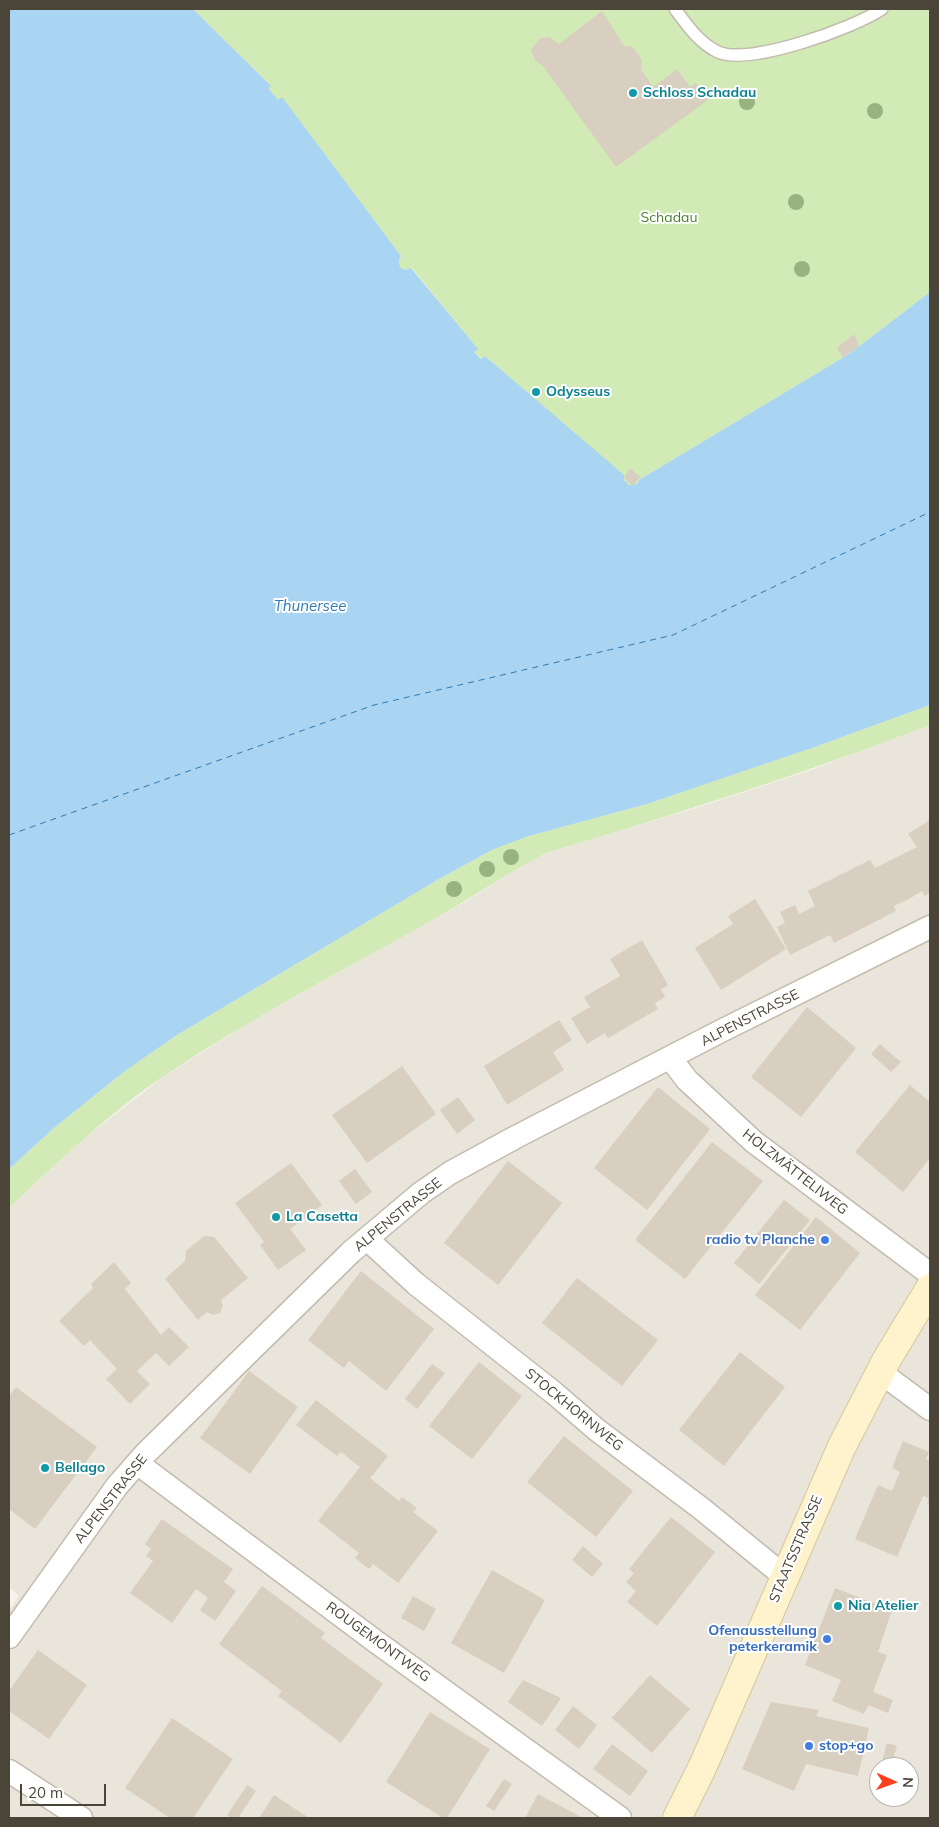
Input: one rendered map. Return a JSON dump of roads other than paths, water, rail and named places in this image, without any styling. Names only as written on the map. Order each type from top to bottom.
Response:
[{"type":"main road","name":"STAATSSTRASSE","points":[[678,1818],[702,1768],[826,1480],[880,1372],[930,1288]]},
{"type":"street","name":"ALPENSTRASSE","points":[[9,1637],[118,1486],[137,1463],[281,1319],[421,1192],[450,1173],[721,1031],[930,927]]},
{"type":"street","name":"HOLZMÄTTELIWEG","points":[[671,1058],[687,1080],[754,1142],[930,1274]]},
{"type":"street","name":"STOCKHORNWEG","points":[[367,1239],[416,1284],[554,1393],[597,1430],[702,1510],[784,1576]]},
{"type":"street","points":[[880,1372],[930,1409]]},
{"type":"street","name":"ROUGEMONTWEG","points":[[137,1463],[375,1642],[620,1818]]},
{"type":"street","points":[[9,1771],[81,1818]]},
{"type":"lane","points":[[675,9],[700,41],[718,52],[740,56],[817,38],[872,16],[882,9]]},
{"type":"water","name":"Thunersee","points":[[9,9],[193,9],[271,86],[268,88],[278,100],[282,97],[401,256],[399,260],[400,267],[405,270],[411,268],[478,349],[474,352],[481,359],[485,356],[624,475],[624,480],[629,485],[637,484],[639,480],[849,354],[930,292],[930,705],[812,748],[647,804],[529,836],[494,849],[439,879],[177,1035],[125,1071],[54,1128],[9,1169]]},
{"type":"place","name":"Schloss Schadau","points":[[633,93]]},
{"type":"place","name":"Odysseus","points":[[536,392]]},
{"type":"place","name":"La Casetta","points":[[276,1217]]},
{"type":"place","name":"radio tv Planche","points":[[825,1240]]},
{"type":"place","name":"Bellago","points":[[45,1468]]},
{"type":"place","name":"Nia Atelier","points":[[838,1606]]},
{"type":"place","name":"Ofenausstellung peterkeramik","points":[[827,1639]]},
{"type":"place","name":"stop+go","points":[[809,1746]]},
{"type":"park label","name":"Schadau","points":[[669,218]]}]
